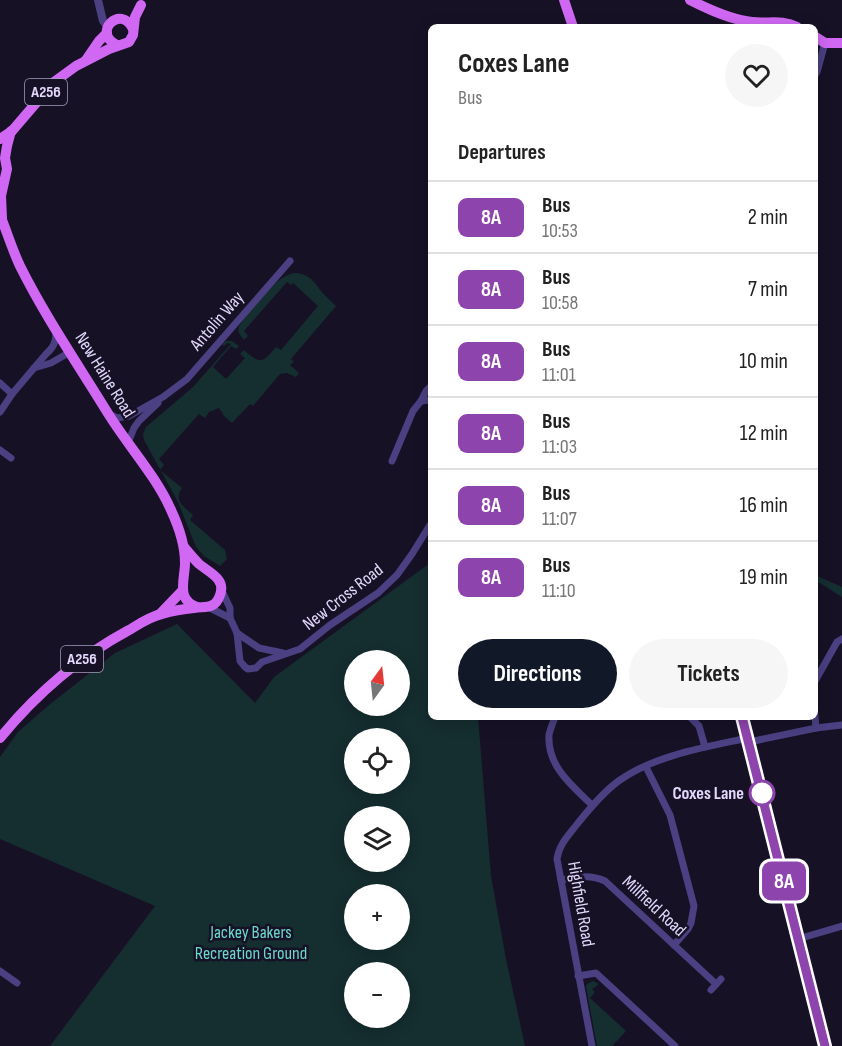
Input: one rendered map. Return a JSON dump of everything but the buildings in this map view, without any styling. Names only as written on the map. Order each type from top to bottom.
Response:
[{"type":"main road","points":[[564,0],[572,24]]},
{"type":"main road","points":[[690,0],[746,21],[777,21],[787,24]]},
{"type":"main road","name":"A256","points":[[86,60],[112,21],[121,19],[144,2]]},
{"type":"main road","name":"A256","points":[[0,139],[12,131],[54,82],[86,60],[117,45],[129,42],[133,36],[135,17],[144,2]]},
{"type":"main road","points":[[121,19],[129,23],[133,29]]},
{"type":"main road","points":[[107,30],[110,41],[117,45]]},
{"type":"main road","points":[[818,39],[825,43],[842,43]]},
{"type":"main road","name":"A256","points":[[2,155],[12,131]]},
{"type":"main road","name":"New Haine Road","points":[[2,155],[7,169],[3,178],[1,217],[10,244],[56,329],[172,511],[184,547],[184,587]]},
{"type":"main road","name":"New Haine Road","points":[[184,547],[201,566],[213,573],[221,589]]},
{"type":"main road","name":"A256","points":[[160,614],[184,587],[186,579],[195,571],[213,573]]},
{"type":"main road","points":[[184,587],[187,601],[197,607]]},
{"type":"main road","points":[[208,607],[218,600],[221,589]]},
{"type":"main road","name":"A256","points":[[0,738],[42,693],[78,662],[115,638],[160,614],[208,607]]},
{"type":"main road","points":[[743,720],[825,1046]]},
{"type":"street","points":[[99,3],[121,19]]},
{"type":"street","points":[[99,3],[107,30]]},
{"type":"street","points":[[818,68],[825,43]]},
{"type":"street","name":"Antolin Way","points":[[128,443],[139,421],[194,371],[291,261]]},
{"type":"street","points":[[0,412],[12,394],[52,349],[56,342],[56,329]]},
{"type":"street","points":[[34,369],[51,363],[70,352]]},
{"type":"street","points":[[0,383],[12,394]]},
{"type":"street","points":[[392,461],[413,411],[428,389]]},
{"type":"street","name":"Antolin Way","points":[[109,414],[123,418],[164,397]]},
{"type":"street","points":[[421,401],[428,400]]},
{"type":"street","points":[[0,450],[11,458]]},
{"type":"street","name":"New Cross Road","points":[[240,654],[240,661],[248,669],[256,668],[262,662],[300,649],[330,625],[378,593],[397,575],[428,528]]},
{"type":"street","points":[[221,589],[230,608],[230,618],[237,633],[240,654]]},
{"type":"street","points":[[208,607],[230,618]]},
{"type":"street","points":[[237,633],[257,647],[263,654],[262,662]]},
{"type":"street","points":[[818,675],[837,642],[842,639]]},
{"type":"street","points":[[240,654],[244,647],[251,645],[285,653]]},
{"type":"street","points":[[554,720],[549,734],[551,757],[564,777],[592,805]]},
{"type":"street","points":[[693,720],[699,726],[705,747]]},
{"type":"street","points":[[815,720],[816,728]]},
{"type":"street","points":[[748,740],[842,724]]},
{"type":"street","name":"Highfield Road","points":[[592,1046],[557,859],[558,851],[592,805],[620,780],[668,757],[705,747],[748,740]]},
{"type":"street","points":[[646,767],[670,815],[694,906],[688,929],[674,945]]},
{"type":"street","name":"Millfield Road","points":[[561,880],[586,876],[605,881],[716,985]]},
{"type":"street","points":[[798,939],[842,926]]},
{"type":"street","points":[[579,976],[596,974],[675,1046]]},
{"type":"street","points":[[2,975],[17,983]]},
{"type":"green space","points":[[293,273],[303,274],[310,278],[336,306],[291,359],[294,362],[290,365],[299,373],[296,377],[287,373],[280,374],[253,406],[250,404],[232,423],[219,408],[209,412],[205,418],[199,414],[159,459],[164,465],[160,470],[144,440],[143,434],[146,427],[193,387],[231,344],[227,343],[224,346],[222,344],[226,341],[232,341],[239,346],[236,349],[231,346],[213,367],[226,379],[245,358],[240,354],[244,350],[254,358],[261,360],[276,347],[281,350],[318,306],[293,283],[291,285],[287,282],[244,331],[248,336],[244,340],[239,333],[239,327],[282,278]]},
{"type":"green space","points":[[161,471],[182,488],[179,500],[193,515],[190,520],[225,550],[227,559],[220,566],[204,556],[196,547],[178,502]]},
{"type":"green space","name":"Jackey Bakers Recreation Ground","points":[[428,564],[428,720],[478,720],[491,876],[525,1046],[50,1046],[155,906],[0,839],[0,757],[18,732],[115,653],[177,624],[255,703],[274,677]]},
{"type":"green space","points":[[818,576],[842,587],[842,597],[818,582]]},
{"type":"green space","points":[[593,981],[599,984],[592,989],[595,992],[590,998],[626,1031],[612,1046],[597,1046],[586,987]]},
{"type":"bus line","name":"8A","points":[[743,720],[825,1046]]},
{"type":"place","name":"Coxes Lane","points":[[762,793]]}]
